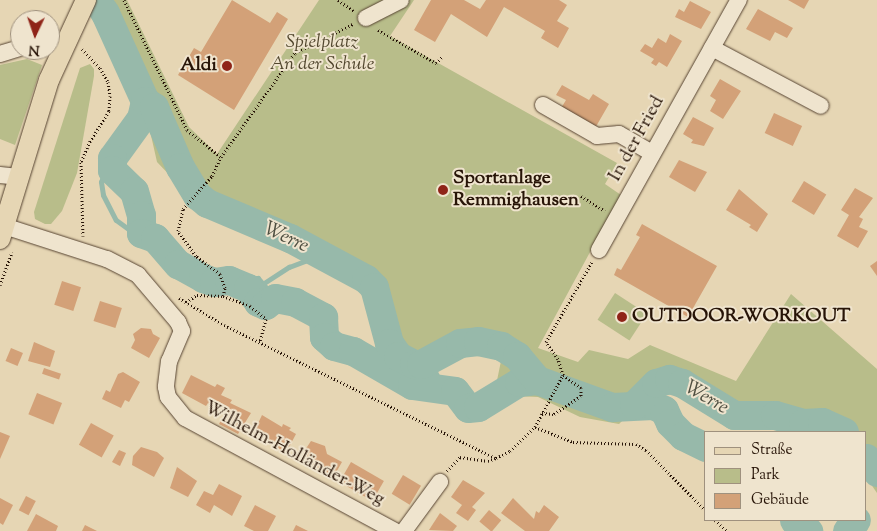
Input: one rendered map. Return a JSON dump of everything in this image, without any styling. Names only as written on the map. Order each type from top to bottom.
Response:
[{"type":"main road","points":[[2,232],[9,176],[62,49],[85,2]]},
{"type":"street","points":[[366,18],[401,0]]},
{"type":"street","name":"In der Fried","points":[[599,250],[739,0]]},
{"type":"street","points":[[712,48],[821,106]]},
{"type":"street","points":[[543,105],[597,136],[619,134],[652,153]]},
{"type":"street","name":"Wilhelm-Holländer-Weg","points":[[2,232],[82,250],[119,264],[138,275],[178,322],[182,331],[170,361],[166,387],[168,397],[185,418],[397,531]]},
{"type":"street","points":[[397,531],[440,482]]},
{"type":"path","points":[[124,0],[187,130],[221,157]]},
{"type":"path","points":[[223,296],[225,288],[220,274],[196,256],[178,231],[184,209],[212,176],[221,157],[295,53],[366,18],[376,28],[436,63],[443,56]]},
{"type":"path","points":[[62,49],[100,68],[108,82],[110,96],[109,110],[90,140],[82,162],[82,250]]},
{"type":"path","points":[[581,196],[616,218]]},
{"type":"path","points":[[542,413],[554,414],[581,396],[581,388],[563,375],[558,359],[546,342],[599,250]]},
{"type":"path","points":[[155,294],[169,292],[260,342],[496,458]]},
{"type":"path","points":[[186,302],[197,295],[223,296],[250,306],[266,319],[260,342]]},
{"type":"path","points":[[456,458],[488,461],[510,451],[536,427],[563,375]]},
{"type":"path","points":[[536,427],[573,442],[636,444],[646,450],[704,509]]},
{"type":"path","points":[[716,521],[727,531]]},
{"type":"green space","name":"Spielplatz An der Schule","points":[[106,0],[127,0],[189,127],[217,154],[319,0],[414,0],[390,36],[617,163],[605,184],[621,195],[538,348],[578,362],[589,350],[628,359],[650,345],[736,381],[791,294],[877,369],[877,493],[867,478],[867,431],[822,431],[794,420],[724,409],[665,379],[619,424],[580,417],[538,397],[494,395],[501,361],[483,347],[420,375],[385,355],[364,289],[180,186],[157,162],[150,131],[157,99],[142,81],[103,6]]},
{"type":"green space","points":[[30,60],[42,65],[15,145],[0,139],[0,65]]},
{"type":"green space","points":[[90,64],[94,69],[94,76],[77,173],[62,211],[51,224],[45,224],[35,219],[34,212],[80,68]]},
{"type":"green space","name":"OUTDOOR-WORKOUT","points":[[615,293],[647,314],[629,341],[598,320]]},
{"type":"building","name":"Aldi","points":[[232,0],[270,23],[277,12],[288,19],[234,110],[178,75],[194,48],[201,52]]},
{"type":"building","points":[[431,0],[464,0],[480,9],[486,0],[559,0],[567,5],[557,21],[569,28],[558,48],[541,38],[545,31],[504,7],[487,37],[451,14],[435,42],[414,30]]},
{"type":"building","points":[[788,0],[809,0],[804,9]]},
{"type":"building","points":[[690,1],[711,12],[701,29],[675,17],[679,9],[684,12]]},
{"type":"building","points":[[758,9],[793,28],[787,38],[775,32],[770,41],[746,29]]},
{"type":"building","points":[[670,34],[682,41],[667,67],[659,62],[656,66],[651,63],[654,59],[640,51],[645,44],[652,48],[658,38],[666,43]]},
{"type":"building","points":[[720,79],[741,91],[723,119],[710,111],[716,100],[710,96]]},
{"type":"building","points":[[562,85],[589,100],[593,94],[609,104],[594,130],[560,110],[566,100],[556,95]]},
{"type":"building","points":[[774,113],[802,126],[793,146],[765,133]]},
{"type":"building","points":[[693,117],[714,128],[704,146],[691,143],[693,140],[683,134]]},
{"type":"building","points":[[679,160],[707,172],[695,192],[669,177]]},
{"type":"building","points":[[804,181],[826,194],[814,215],[792,202]]},
{"type":"building","points":[[855,188],[873,198],[859,217],[863,219],[859,227],[868,231],[858,248],[837,236],[849,215],[841,210]]},
{"type":"building","points":[[739,189],[768,214],[757,232],[749,227],[751,225],[726,210]]},
{"type":"building","points":[[642,224],[717,266],[688,317],[614,275],[617,268],[621,270],[640,237],[636,235]]},
{"type":"building","points":[[877,261],[877,276],[870,266]]},
{"type":"building","points":[[62,281],[81,287],[73,311],[54,305]]},
{"type":"building","points":[[100,301],[122,308],[115,328],[94,321]]},
{"type":"building","points":[[141,328],[151,329],[153,334],[160,338],[149,358],[131,348],[135,340],[133,334]]},
{"type":"building","points":[[34,342],[55,351],[50,367],[28,361]]},
{"type":"building","points":[[11,348],[23,353],[17,366],[6,361]]},
{"type":"building","points":[[44,368],[61,374],[59,380],[42,374]]},
{"type":"building","points":[[123,372],[140,382],[129,402],[125,400],[121,408],[102,399],[106,390],[110,392],[118,374]]},
{"type":"building","points":[[191,375],[215,387],[217,384],[225,388],[221,395],[232,400],[230,403],[251,413],[238,434],[219,424],[228,407],[218,401],[215,407],[208,403],[206,406],[182,393]]},
{"type":"building","points":[[37,393],[62,403],[53,424],[28,414]]},
{"type":"building","points":[[262,415],[282,427],[283,424],[291,428],[289,430],[296,434],[286,453],[253,434]]},
{"type":"building","points":[[91,423],[114,436],[102,457],[79,445]]},
{"type":"building","points":[[0,432],[10,436],[0,459]]},
{"type":"building","points":[[311,441],[325,446],[327,454],[342,462],[334,476],[299,459]]},
{"type":"building","points":[[141,447],[157,452],[164,458],[154,477],[132,465],[133,456]]},
{"type":"building","points":[[119,450],[126,453],[120,466],[112,462]]},
{"type":"building","points":[[351,462],[384,481],[372,501],[340,482]]},
{"type":"building","points":[[177,467],[197,481],[188,497],[170,488]]},
{"type":"building","points":[[403,475],[421,486],[410,505],[392,494]]},
{"type":"building","points":[[463,480],[485,493],[472,507],[476,510],[468,521],[456,513],[462,505],[451,497]]},
{"type":"building","points":[[219,484],[242,496],[232,516],[214,505],[210,513],[196,505],[204,491],[213,495]]},
{"type":"building","points":[[26,496],[36,501],[29,515],[19,510]]},
{"type":"building","points":[[0,498],[13,505],[3,525],[0,523]]},
{"type":"building","points":[[513,498],[534,519],[536,511],[539,513],[544,505],[559,517],[549,531],[525,531],[501,513]]},
{"type":"building","points":[[255,505],[276,516],[268,531],[254,531],[244,526]]},
{"type":"building","points":[[489,510],[501,520],[492,531],[479,521]]},
{"type":"building","points":[[440,513],[457,526],[453,531],[429,530]]},
{"type":"building","points":[[36,514],[58,526],[56,531],[27,531]]},
{"type":"building","points":[[85,525],[97,531],[82,531]]},
{"type":"building","points":[[296,525],[308,531],[293,531]]},
{"type":"waterway","name":"Werre","points":[[96,0],[105,13],[145,101],[141,118],[112,158],[112,170],[134,191],[141,215],[141,233],[155,238],[178,264],[214,282],[229,280],[248,288],[258,302],[265,305],[275,298],[295,302],[323,317],[324,337],[334,346],[353,351],[412,385],[455,391],[468,408],[478,407],[519,382],[537,380],[612,407],[653,405],[664,410],[670,423],[683,436],[704,446]]},
{"type":"waterway","name":"Werre","points":[[145,101],[154,107],[180,167],[197,195],[207,203],[290,238],[366,279],[374,287],[389,343],[398,356],[414,364],[421,364],[460,343],[478,341],[501,346],[517,356],[537,380]]},
{"type":"waterway","name":"Werre","points":[[112,158],[101,182],[103,195],[116,220],[130,230],[141,233]]},
{"type":"waterway","points":[[264,283],[289,267],[321,255]]},
{"type":"waterway","name":"Werre","points":[[229,280],[258,278],[275,298]]},
{"type":"waterway","name":"Werre","points":[[429,360],[443,387]]},
{"type":"waterway","name":"Werre","points":[[634,405],[656,383],[669,379],[682,383],[734,415],[775,415],[803,423],[822,422],[842,431]]},
{"type":"waterway","name":"Werre","points":[[867,459],[877,472]]},
{"type":"waterway","name":"Werre","points":[[795,521],[800,528],[808,531]]},
{"type":"waterway","name":"Werre","points":[[847,531],[855,521]]},
{"type":"place","name":"Aldi","points":[[227,66]]},
{"type":"place","name":"Sportanlage Remmighausen","points":[[443,190]]},
{"type":"place","name":"OUTDOOR-WORKOUT","points":[[622,317]]}]
